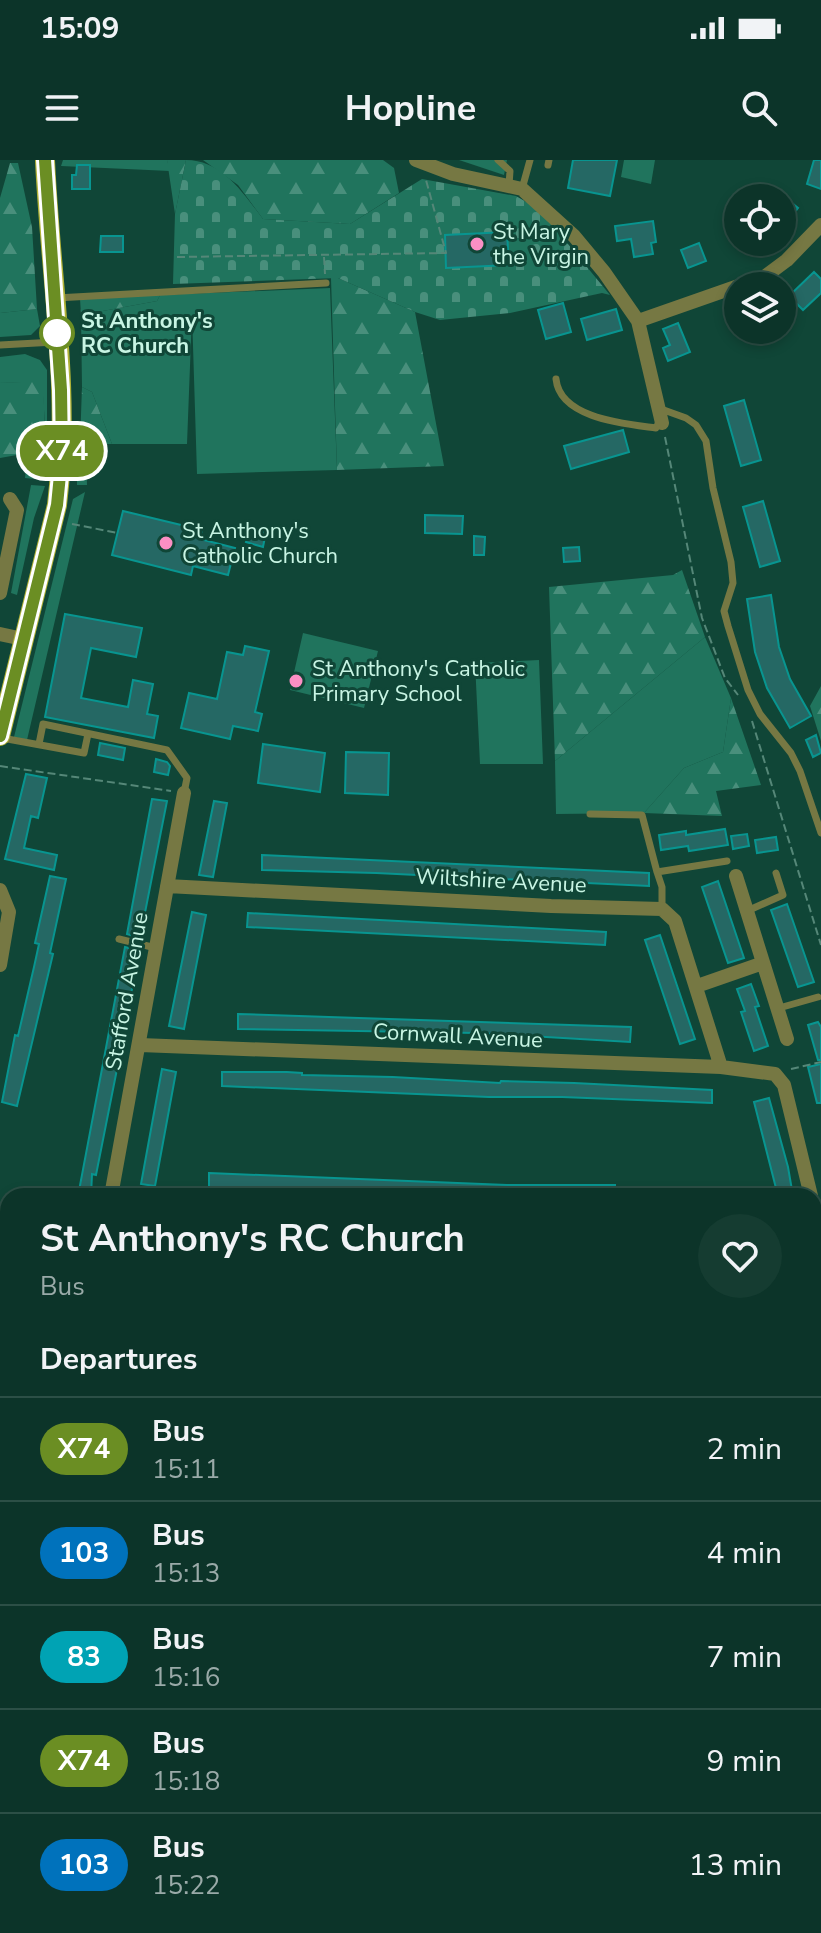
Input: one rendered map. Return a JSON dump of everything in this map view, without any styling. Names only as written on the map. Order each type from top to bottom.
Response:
[{"type":"main road","points":[[0,737],[57,505],[62,455],[58,342],[45,160]]},
{"type":"street","points":[[419,162],[464,177],[516,187],[574,236],[638,321],[660,417]]},
{"type":"street","points":[[771,272],[821,225]]},
{"type":"street","points":[[638,321],[724,291]]},
{"type":"street","points":[[0,593],[17,510],[10,499]]},
{"type":"street","points":[[0,634],[23,639]]},
{"type":"street","name":"Stafford Avenue","points":[[113,1188],[184,793]]},
{"type":"street","points":[[736,876],[787,1039]]},
{"type":"street","name":"Wiltshire Avenue","points":[[167,886],[662,909]]},
{"type":"street","points":[[0,890],[9,912],[0,965]]},
{"type":"street","points":[[662,909],[675,921],[721,1067]]},
{"type":"street","points":[[697,986],[763,963]]},
{"type":"street","name":"Cornwall Avenue","points":[[140,1045],[721,1067],[775,1074]]},
{"type":"street","points":[[775,1074],[784,1085],[809,1188]]},
{"type":"lane","points":[[498,160],[510,171],[516,187]]},
{"type":"lane","points":[[516,187],[530,160]]},
{"type":"lane","points":[[54,298],[326,283]]},
{"type":"lane","points":[[0,345],[58,342]]},
{"type":"lane","points":[[556,379],[560,392],[569,401],[600,419],[634,427],[656,428],[660,417],[696,425],[706,441],[713,488],[731,562],[733,583],[724,611],[728,626],[748,690],[760,714],[791,753],[821,833]]},
{"type":"lane","points":[[39,744],[43,724],[167,750],[187,778],[184,793]]},
{"type":"lane","points":[[0,737],[84,753],[88,734]]},
{"type":"lane","points":[[590,814],[642,815],[662,887],[662,909]]},
{"type":"lane","points":[[657,872],[727,861]]},
{"type":"lane","points":[[747,911],[783,895],[776,873]]},
{"type":"lane","points":[[119,939],[156,948]]},
{"type":"lane","points":[[779,1008],[818,997]]},
{"type":"path","points":[[177,257],[446,253],[419,162]]},
{"type":"path","points":[[324,255],[326,283]]},
{"type":"path","points":[[660,417],[702,618],[725,678],[740,698]]},
{"type":"path","points":[[52,520],[118,533]]},
{"type":"path","points":[[748,709],[821,945]]},
{"type":"path","points":[[0,766],[184,793]]},
{"type":"path","points":[[775,1074],[821,1062]]},
{"type":"green space","points":[[63,160],[167,160],[170,171],[61,166]]},
{"type":"green space","points":[[167,160],[186,160],[175,214]]},
{"type":"green space","points":[[186,160],[199,161],[221,172],[263,219],[350,224],[422,179],[516,196],[540,210],[610,295],[602,293],[510,313],[440,320],[338,278],[173,284],[175,214]]},
{"type":"green space","points":[[203,160],[383,160],[394,168],[399,193],[350,224],[263,219],[238,185]]},
{"type":"green space","points":[[459,160],[507,160],[504,175]]},
{"type":"green space","points":[[624,160],[655,160],[651,184],[621,177]]},
{"type":"green space","points":[[10,163],[18,163],[32,227],[37,309],[0,313],[0,198]]},
{"type":"green space","points":[[331,278],[338,278],[415,312],[444,466],[337,470]]},
{"type":"green space","points":[[330,288],[337,470],[197,474],[192,314],[187,444],[112,444],[92,392],[82,387],[81,315],[157,301],[160,295]]},
{"type":"green space","points":[[160,295],[157,301],[81,315],[80,298]]},
{"type":"green space","points":[[37,309],[40,326],[31,335],[0,337],[0,313]]},
{"type":"green space","points":[[25,354],[40,360],[47,370],[47,452],[42,382],[0,383],[0,357]]},
{"type":"green space","points":[[43,381],[47,480],[25,478],[28,453],[0,458],[0,383]]},
{"type":"green space","points":[[82,387],[92,392],[112,444],[80,444]]},
{"type":"green space","points":[[77,457],[86,458],[87,485],[77,485]]},
{"type":"green space","points":[[31,485],[45,486],[34,518],[17,595],[11,593]]},
{"type":"green space","points":[[85,492],[27,740],[14,737],[73,499]]},
{"type":"green space","points":[[682,570],[705,637],[555,761],[549,587],[673,575]]},
{"type":"green space","points":[[303,633],[378,651],[364,708],[290,690]]},
{"type":"green space","points":[[705,637],[731,698],[723,752],[684,768],[644,813],[556,814],[555,761]]},
{"type":"green space","points":[[539,660],[543,764],[480,764],[475,663]]},
{"type":"green space","points":[[821,686],[821,741],[810,706]]},
{"type":"green space","points":[[731,698],[761,785],[716,791],[722,816],[644,813],[684,768],[723,752]]},
{"type":"building","points":[[573,160],[617,160],[610,196],[568,188]]},
{"type":"building","points":[[814,160],[821,160],[821,189],[807,184]]},
{"type":"building","points":[[77,165],[90,165],[90,189],[72,189],[72,175],[76,175]]},
{"type":"building","points":[[653,221],[656,242],[651,243],[653,254],[634,257],[631,239],[617,241],[615,226]]},
{"type":"building","name":"St Mary the Virgin","points":[[507,232],[509,265],[446,268],[445,235]]},
{"type":"building","points":[[101,236],[123,236],[123,252],[100,252]]},
{"type":"building","points":[[699,243],[706,261],[688,268],[681,250]]},
{"type":"building","points":[[814,272],[821,279],[821,293],[803,310],[796,303],[796,289]]},
{"type":"building","points":[[563,303],[571,332],[546,339],[538,310]]},
{"type":"building","points":[[616,309],[622,330],[587,340],[581,319]]},
{"type":"building","points":[[678,323],[690,352],[668,361],[663,348],[670,345],[663,329]]},
{"type":"building","points":[[744,400],[761,460],[741,466],[724,406]]},
{"type":"building","points":[[623,430],[629,452],[571,469],[564,446]]},
{"type":"building","points":[[763,501],[780,561],[760,567],[743,507]]},
{"type":"building","name":"St Anthony's Catholic Church","points":[[123,511],[202,530],[200,539],[235,548],[228,575],[193,566],[191,575],[112,555]]},
{"type":"building","points":[[425,515],[463,516],[462,534],[425,533]]},
{"type":"building","points":[[250,528],[266,532],[263,547],[246,542]]},
{"type":"building","points":[[474,536],[485,537],[484,555],[474,555]]},
{"type":"building","points":[[579,547],[580,561],[564,562],[563,548]]},
{"type":"building","points":[[771,595],[779,647],[790,679],[811,716],[790,728],[767,688],[755,652],[747,599]]},
{"type":"building","points":[[65,614],[142,628],[136,657],[91,648],[81,698],[128,707],[133,680],[153,684],[147,714],[158,716],[154,738],[45,717]]},
{"type":"building","points":[[245,646],[269,651],[255,712],[262,714],[258,731],[233,726],[230,739],[181,728],[189,693],[217,699],[227,652],[243,655]]},
{"type":"building","points":[[816,735],[821,753],[813,757],[806,740]]},
{"type":"building","points":[[100,743],[125,748],[123,760],[98,755]]},
{"type":"building","points":[[263,744],[325,753],[320,792],[258,783]]},
{"type":"building","points":[[346,752],[389,753],[388,795],[345,793]]},
{"type":"building","points":[[156,759],[170,766],[168,775],[154,772]]},
{"type":"building","points":[[26,774],[47,778],[38,818],[31,816],[24,848],[57,855],[54,870],[5,859]]},
{"type":"building","points":[[152,799],[167,801],[140,938],[127,934]]},
{"type":"building","points":[[214,801],[227,803],[213,877],[199,875]]},
{"type":"building","points":[[725,829],[728,845],[689,851],[688,846],[661,850],[659,835],[686,831],[686,835]]},
{"type":"building","points":[[747,834],[749,846],[733,849],[731,836]]},
{"type":"building","points":[[776,837],[778,850],[757,853],[755,840]]},
{"type":"building","points":[[262,855],[649,873],[649,886],[262,870]]},
{"type":"building","points":[[50,876],[66,879],[50,953],[53,954],[17,1106],[2,1102],[15,1035],[18,1036],[39,944],[35,943]]},
{"type":"building","points":[[718,881],[744,958],[728,963],[702,887]]},
{"type":"building","points":[[787,904],[814,982],[798,987],[771,910]]},
{"type":"building","points":[[192,912],[206,915],[184,1029],[169,1026]]},
{"type":"building","points":[[248,913],[606,932],[605,945],[247,927]]},
{"type":"building","points":[[660,935],[695,1039],[680,1044],[645,940]]},
{"type":"building","points":[[125,947],[139,951],[120,1054],[96,1175],[92,1174],[91,1188],[80,1188]]},
{"type":"building","points":[[751,984],[768,1046],[754,1051],[737,989]]},
{"type":"building","points":[[238,1014],[631,1027],[630,1042],[477,1033],[238,1029]]},
{"type":"building","points":[[818,1022],[821,1027],[821,1060],[818,1060],[808,1025]]},
{"type":"building","points":[[821,1064],[821,1103],[817,1103],[808,1067]]},
{"type":"building","points":[[162,1069],[176,1072],[155,1186],[141,1184]]},
{"type":"building","points":[[222,1072],[712,1090],[712,1103],[222,1086]]},
{"type":"building","points":[[769,1098],[792,1188],[776,1188],[754,1102]]},
{"type":"building","points":[[209,1173],[507,1185],[615,1185],[615,1188],[209,1188]]},
{"type":"bus line","name":"X74","points":[[0,736],[57,505],[62,455],[61,390],[45,160]]},
{"type":"place","name":"St Mary the Virgin","points":[[477,244]]},
{"type":"place","name":"St Anthony's RC Church","points":[[57,333]]},
{"type":"place","name":"St Anthony's Catholic Church","points":[[166,543]]},
{"type":"place","name":"St Anthony's Catholic Primary School","points":[[296,681]]}]
